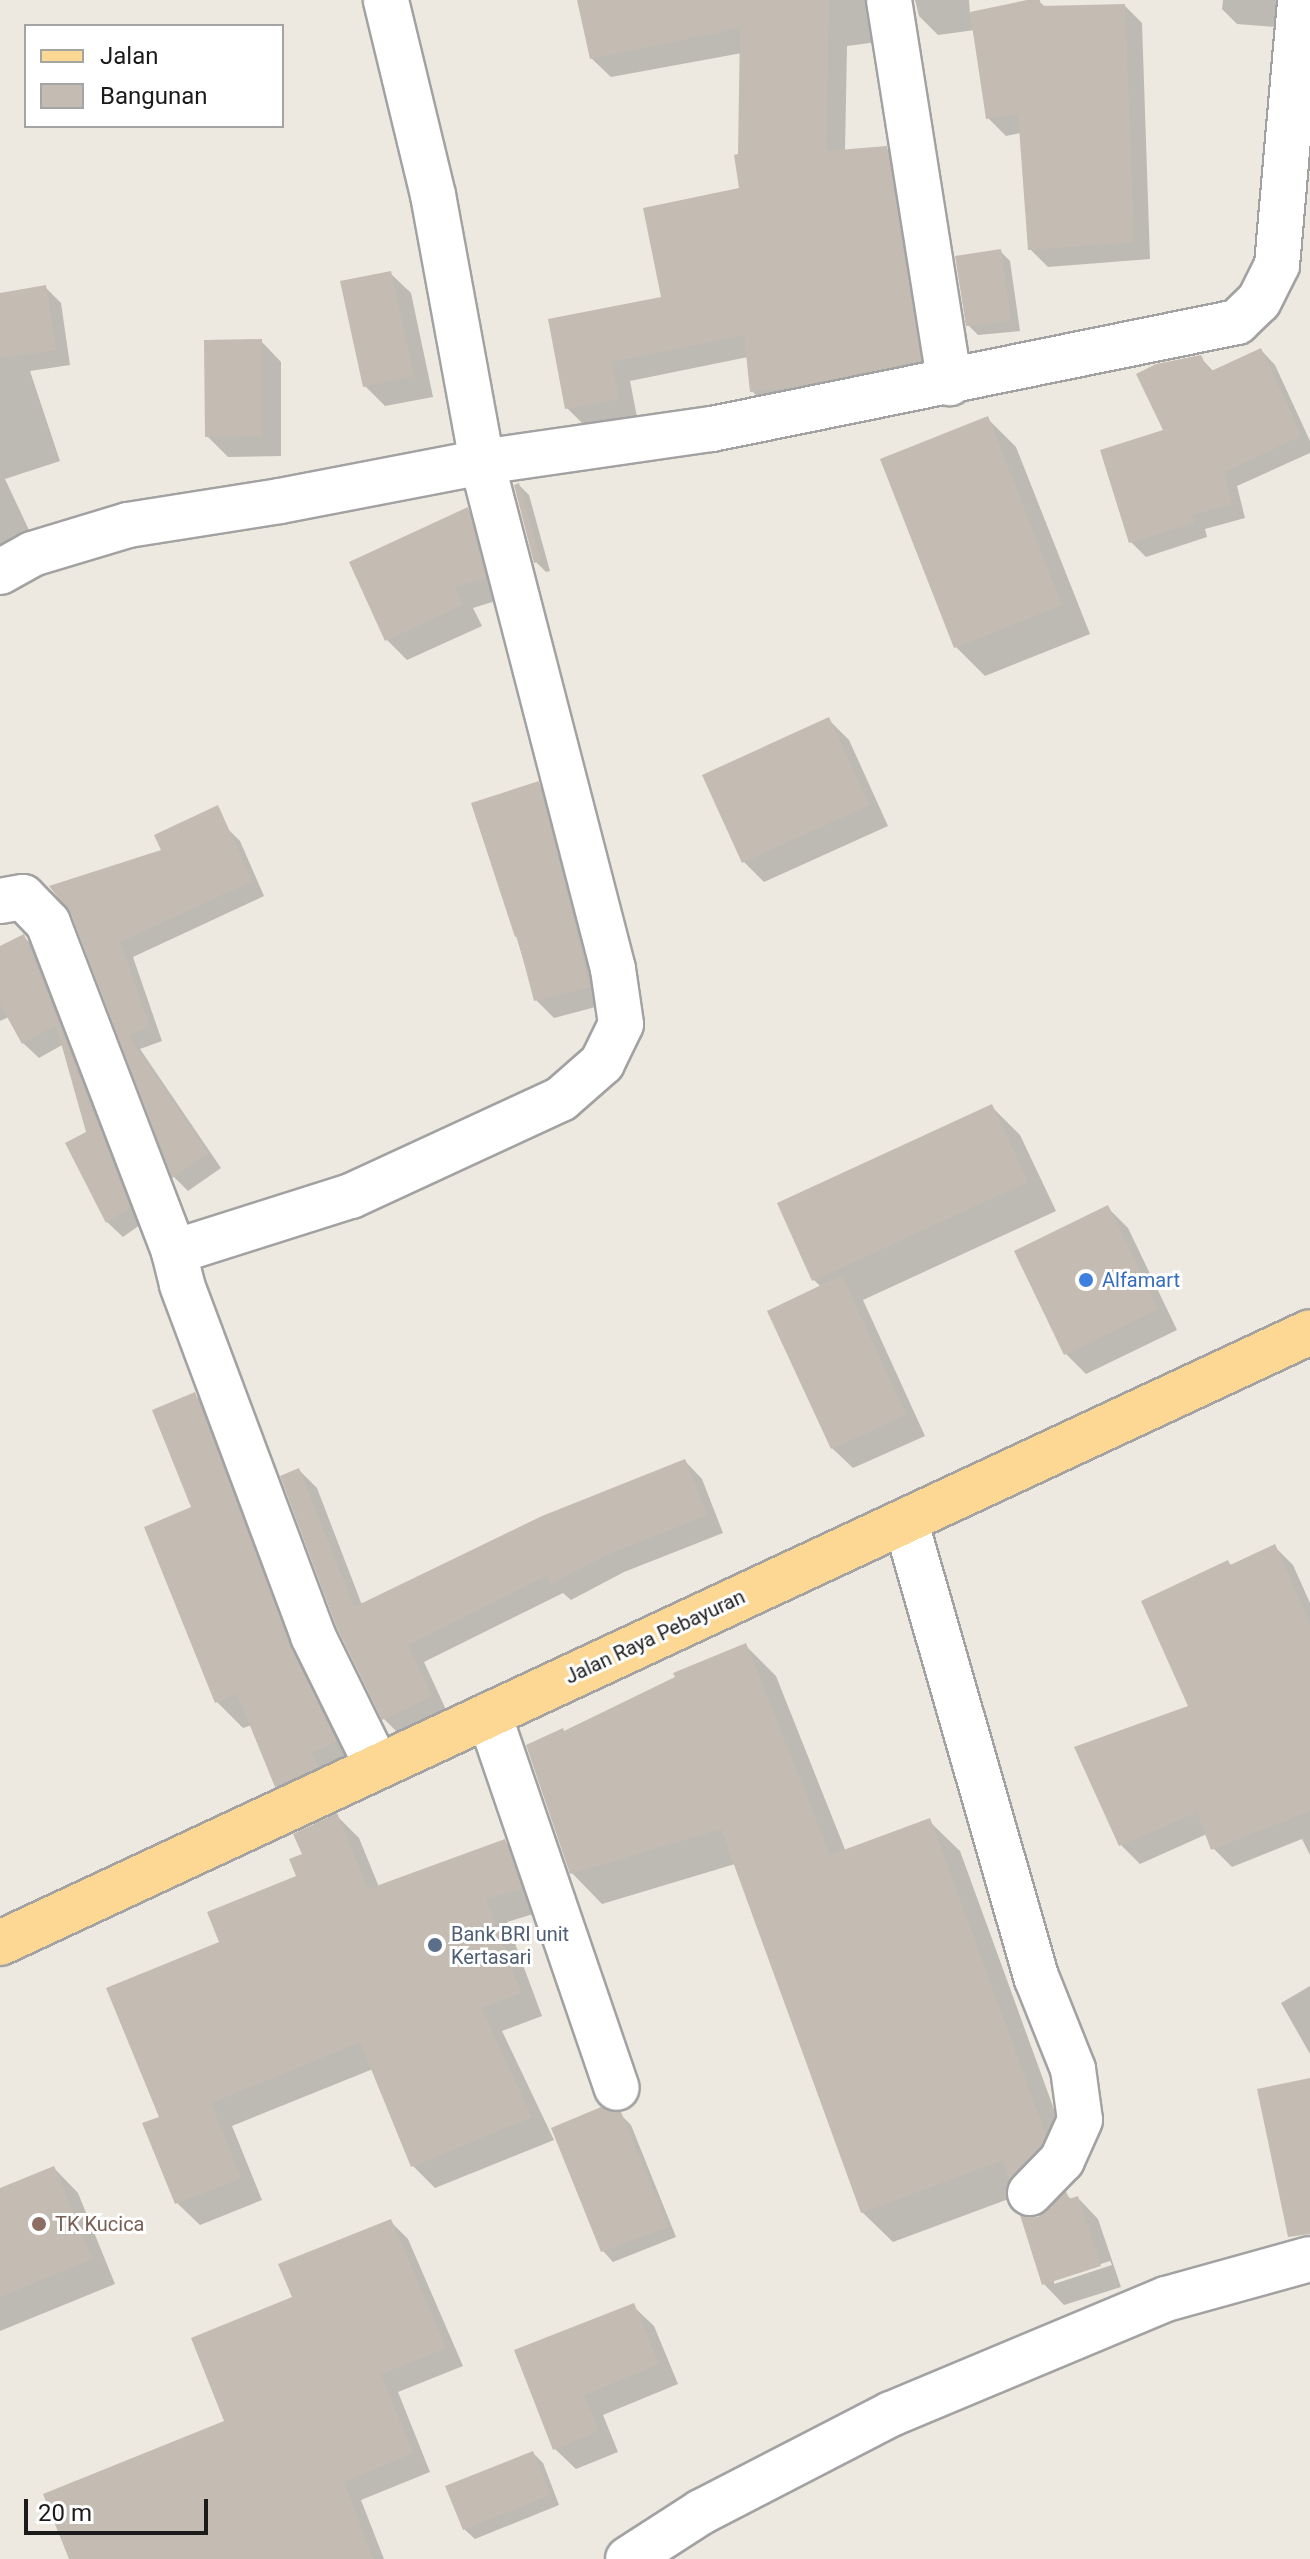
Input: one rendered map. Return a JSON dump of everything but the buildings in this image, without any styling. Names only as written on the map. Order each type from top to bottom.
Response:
[{"type":"main road","name":"Jalan Raya Pebayuran","points":[[0,1943],[1310,1332]]},
{"type":"street","points":[[174,1252],[351,1196],[561,1099],[602,1063],[621,1024],[613,969],[482,462],[433,195],[386,0]]},
{"type":"street","points":[[889,0],[950,383]]},
{"type":"street","points":[[0,572],[32,554],[128,525],[280,501],[482,462],[712,429],[950,383],[1237,322],[1259,301],[1277,265],[1300,0]]},
{"type":"street","points":[[0,901],[23,897],[48,923],[174,1252],[182,1285],[313,1636],[377,1766]]},
{"type":"street","points":[[906,1523],[1037,1979],[1073,2069],[1080,2120],[1062,2160],[1030,2193]]},
{"type":"street","points":[[489,1715],[617,2088]]},
{"type":"street","points":[[628,2559],[701,2512],[891,2414],[1166,2299],[1310,2259]]},
{"type":"place","name":"Alfamart","points":[[1086,1280]]},
{"type":"place","name":"Bank BRI unit Kertasari","points":[[435,1945]]},
{"type":"place","name":"TK Kucica","points":[[39,2224]]}]
